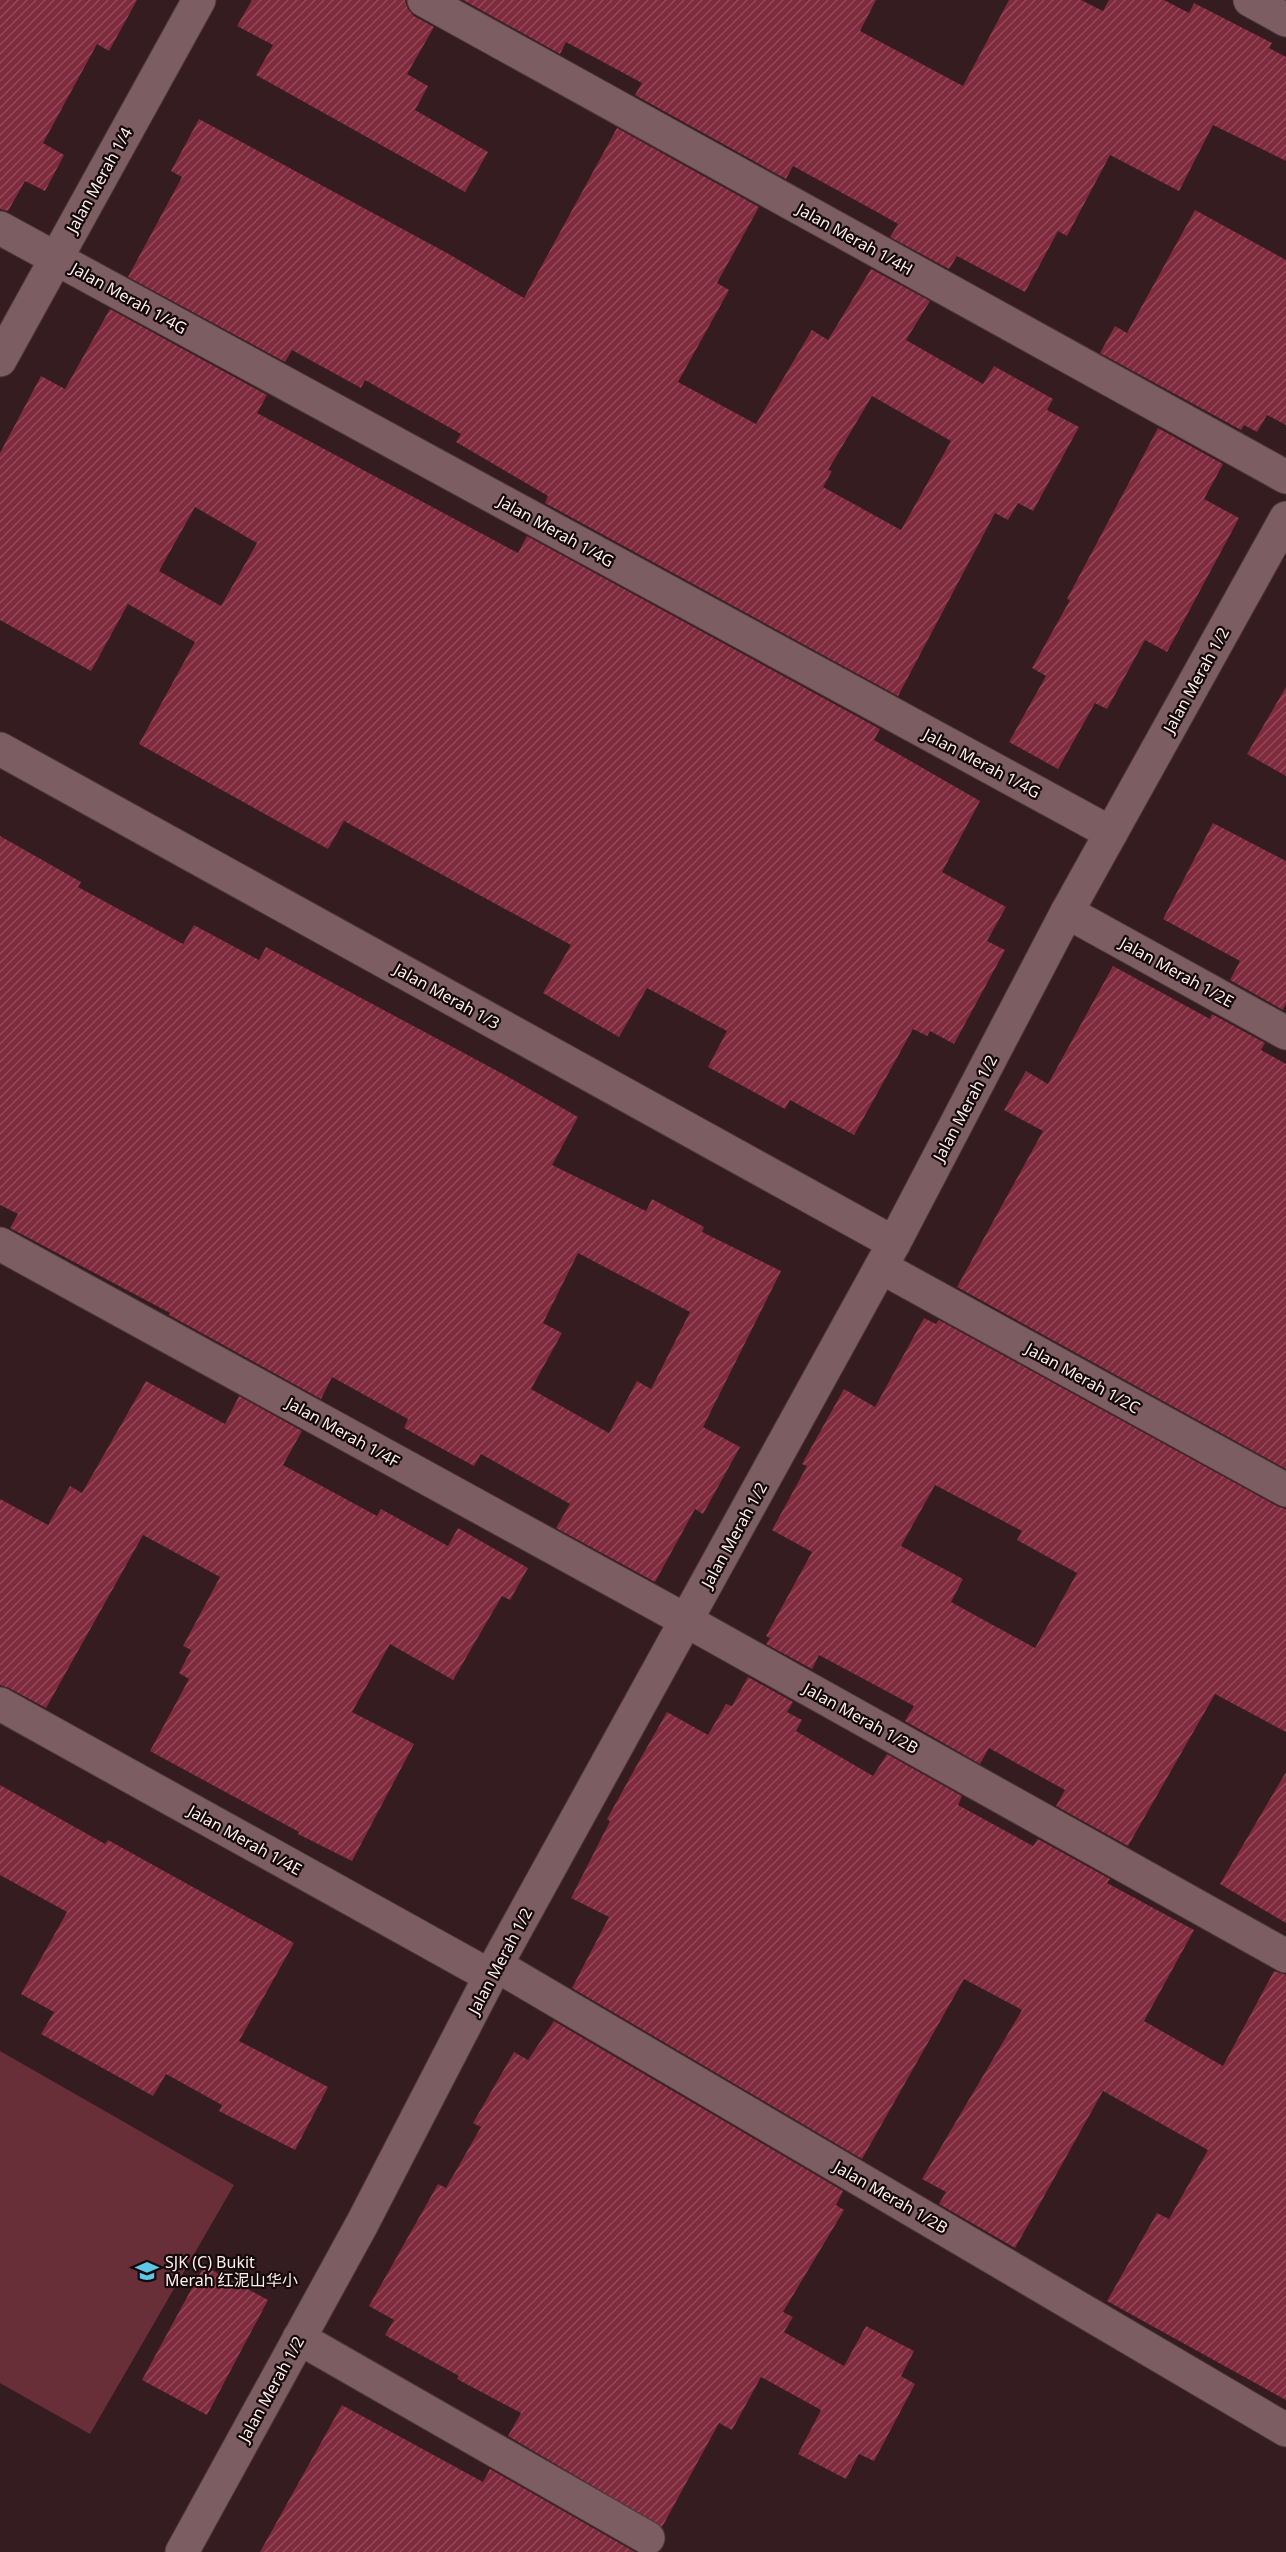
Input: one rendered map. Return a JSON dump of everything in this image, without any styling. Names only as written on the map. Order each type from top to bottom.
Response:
[{"type":"street","name":"Jalan Merah 1/4","points":[[0,360],[199,0]]},
{"type":"street","name":"Jalan Merah 1/4H","points":[[424,0],[1286,477]]},
{"type":"street","points":[[1250,0],[1286,20]]},
{"type":"street","name":"Jalan Merah 1/4G","points":[[0,228],[1111,833]]},
{"type":"street","name":"Jalan Merah 1/2","points":[[182,2552],[362,2224],[493,1971],[887,1255],[1068,912],[1285,523]]},
{"type":"street","name":"Jalan Merah 1/3","points":[[0,749],[887,1255]]},
{"type":"street","name":"Jalan Merah 1/2E","points":[[1068,912],[1286,1033]]},
{"type":"street","name":"Jalan Merah 1/4F","points":[[0,1244],[687,1621]]},
{"type":"street","name":"Jalan Merah 1/2C","points":[[887,1255],[1286,1490]]},
{"type":"street","name":"Jalan Merah 1/2B","points":[[687,1621],[1286,1956]]},
{"type":"street","name":"Jalan Merah 1/4E","points":[[0,1704],[493,1971]]},
{"type":"street","name":"Jalan Merah 1/2B","points":[[493,1971],[1286,2430]]},
{"type":"street","points":[[299,2338],[648,2538]]},
{"type":"shaded area","points":[[0,2051],[234,2185],[90,2434],[0,2383]]},
{"type":"building","points":[[0,0],[137,0],[109,51],[97,44],[43,143],[64,155],[45,191],[25,181],[8,211],[0,209]]},
{"type":"building","points":[[252,0],[405,0],[414,16],[434,27],[407,74],[428,86],[415,110],[488,152],[465,192],[256,75],[273,45],[237,26]]},
{"type":"building","points":[[463,0],[876,0],[860,31],[963,86],[1009,0],[1081,0],[1103,11],[1109,0],[1164,0],[1189,13],[1194,3],[1272,43],[1269,48],[1286,57],[1286,161],[1213,125],[1179,191],[1110,155],[1067,236],[1058,231],[1025,292],[957,256],[949,269],[890,237],[898,224],[877,212],[793,166],[786,179],[635,95],[642,83],[566,42],[560,54]]},
{"type":"building","points":[[199,119],[447,253],[524,298],[617,128],[759,207],[717,283],[729,290],[678,382],[756,424],[812,330],[828,340],[871,269],[930,301],[906,340],[983,384],[994,366],[1053,399],[1047,410],[1079,427],[1033,511],[1018,503],[1008,520],[995,513],[898,696],[545,503],[548,496],[456,442],[461,434],[365,380],[361,388],[292,350],[285,362],[128,277],[182,177],[171,171]],"holes":[[[872,396],[951,441],[901,530],[823,487],[832,471],[828,470]]]},
{"type":"building","points":[[1195,210],[1286,260],[1286,425],[1267,415],[1257,432],[1244,425],[1241,430],[1100,353],[1115,326],[1127,333]]},
{"type":"building","points":[[110,309],[267,395],[257,413],[518,553],[527,536],[880,729],[874,740],[980,801],[942,872],[1006,907],[987,941],[1005,950],[954,1044],[930,1031],[927,1036],[913,1029],[854,1135],[790,1100],[785,1109],[708,1067],[727,1031],[647,988],[619,1037],[543,993],[571,945],[344,821],[328,849],[139,744],[195,642],[128,604],[91,671],[0,620],[0,453],[41,376],[65,389]],"holes":[[[195,507],[257,543],[221,606],[159,571]]]},
{"type":"building","points":[[1158,428],[1223,464],[1204,499],[1239,518],[1167,652],[1145,640],[1107,709],[1095,703],[1058,769],[1009,742],[1046,676],[1032,668],[1070,600],[1067,599]]},
{"type":"building","points":[[1286,687],[1286,776],[1247,754]]},
{"type":"building","points":[[1213,823],[1286,861],[1286,1003],[1283,1010],[1230,980],[1240,961],[1163,919]]},
{"type":"building","points":[[0,836],[81,882],[78,887],[183,944],[194,925],[259,960],[266,947],[503,1074],[578,1117],[552,1165],[646,1211],[652,1199],[704,1227],[702,1232],[781,1271],[703,1427],[740,1447],[703,1514],[695,1509],[655,1582],[556,1528],[570,1504],[481,1454],[474,1466],[404,1428],[408,1419],[332,1377],[321,1399],[169,1315],[170,1313],[10,1228],[18,1214],[0,1205]],"holes":[[[578,1253],[690,1312],[651,1389],[637,1381],[609,1433],[531,1389],[562,1333],[543,1323]]]},
{"type":"building","points":[[1113,966],[1210,1019],[1212,1014],[1265,1043],[1261,1050],[1286,1064],[1286,1469],[957,1287],[1043,1131],[1004,1110],[1026,1071],[1048,1084]]},
{"type":"building","points":[[924,1318],[936,1324],[939,1320],[1286,1509],[1286,1732],[1215,1694],[1128,1846],[1056,1806],[1065,1790],[989,1748],[980,1764],[905,1721],[914,1706],[819,1655],[812,1669],[766,1644],[770,1638],[766,1636],[812,1552],[772,1530],[807,1466],[802,1464],[844,1389],[875,1407]],"holes":[[[935,1485],[1022,1531],[1017,1540],[1077,1573],[1035,1648],[951,1602],[963,1579],[901,1546]]]},
{"type":"building","points":[[146,1381],[225,1424],[239,1396],[302,1431],[283,1465],[377,1516],[381,1509],[448,1546],[458,1528],[528,1568],[510,1600],[502,1596],[453,1680],[390,1644],[352,1712],[414,1744],[352,1861],[298,1834],[299,1832],[150,1751],[189,1679],[179,1673],[191,1650],[183,1646],[220,1577],[143,1535],[46,1708],[0,1685],[0,1499],[48,1525],[70,1486],[82,1493]]},
{"type":"building","points":[[748,1677],[793,1702],[787,1712],[802,1720],[796,1731],[873,1776],[887,1754],[962,1796],[958,1805],[1033,1846],[1038,1839],[1110,1879],[1107,1883],[1194,1930],[1144,2021],[1223,2066],[1274,1971],[1286,1975],[1286,2400],[1107,2301],[1157,2213],[1169,2219],[1208,2150],[1103,2091],[1015,2248],[939,2204],[946,2192],[922,2179],[1022,2010],[964,1979],[862,2159],[572,1988],[609,1917],[571,1898],[610,1821],[607,1819],[642,1756],[667,1712],[708,1735],[726,1704],[732,1706]]},
{"type":"building","points":[[1286,1772],[1286,1923],[1220,1884]]},
{"type":"building","points":[[0,1785],[105,1844],[108,1840],[294,1943],[239,2041],[328,2087],[295,2150],[219,2111],[222,2105],[166,2074],[153,2096],[41,2034],[54,2012],[21,1994],[67,1912],[0,1875]]},
{"type":"building","points":[[554,2021],[843,2191],[836,2205],[844,2210],[783,2312],[793,2317],[784,2332],[844,2366],[866,2326],[914,2351],[901,2376],[915,2384],[874,2461],[859,2454],[846,2479],[798,2454],[821,2410],[761,2377],[732,2430],[719,2423],[662,2527],[508,2436],[521,2413],[457,2379],[459,2376],[385,2335],[394,2320],[369,2306],[438,2184],[446,2188],[481,2127],[473,2123],[514,2052],[528,2060]]},
{"type":"building","points":[[204,2266],[268,2300],[207,2415],[142,2380]]},
{"type":"building","points":[[342,2405],[483,2482],[490,2469],[635,2552],[260,2552]]},
{"type":"place","name":"SJK (C) Bukit Merah 红泥山华小","points":[[147,2271]]}]
